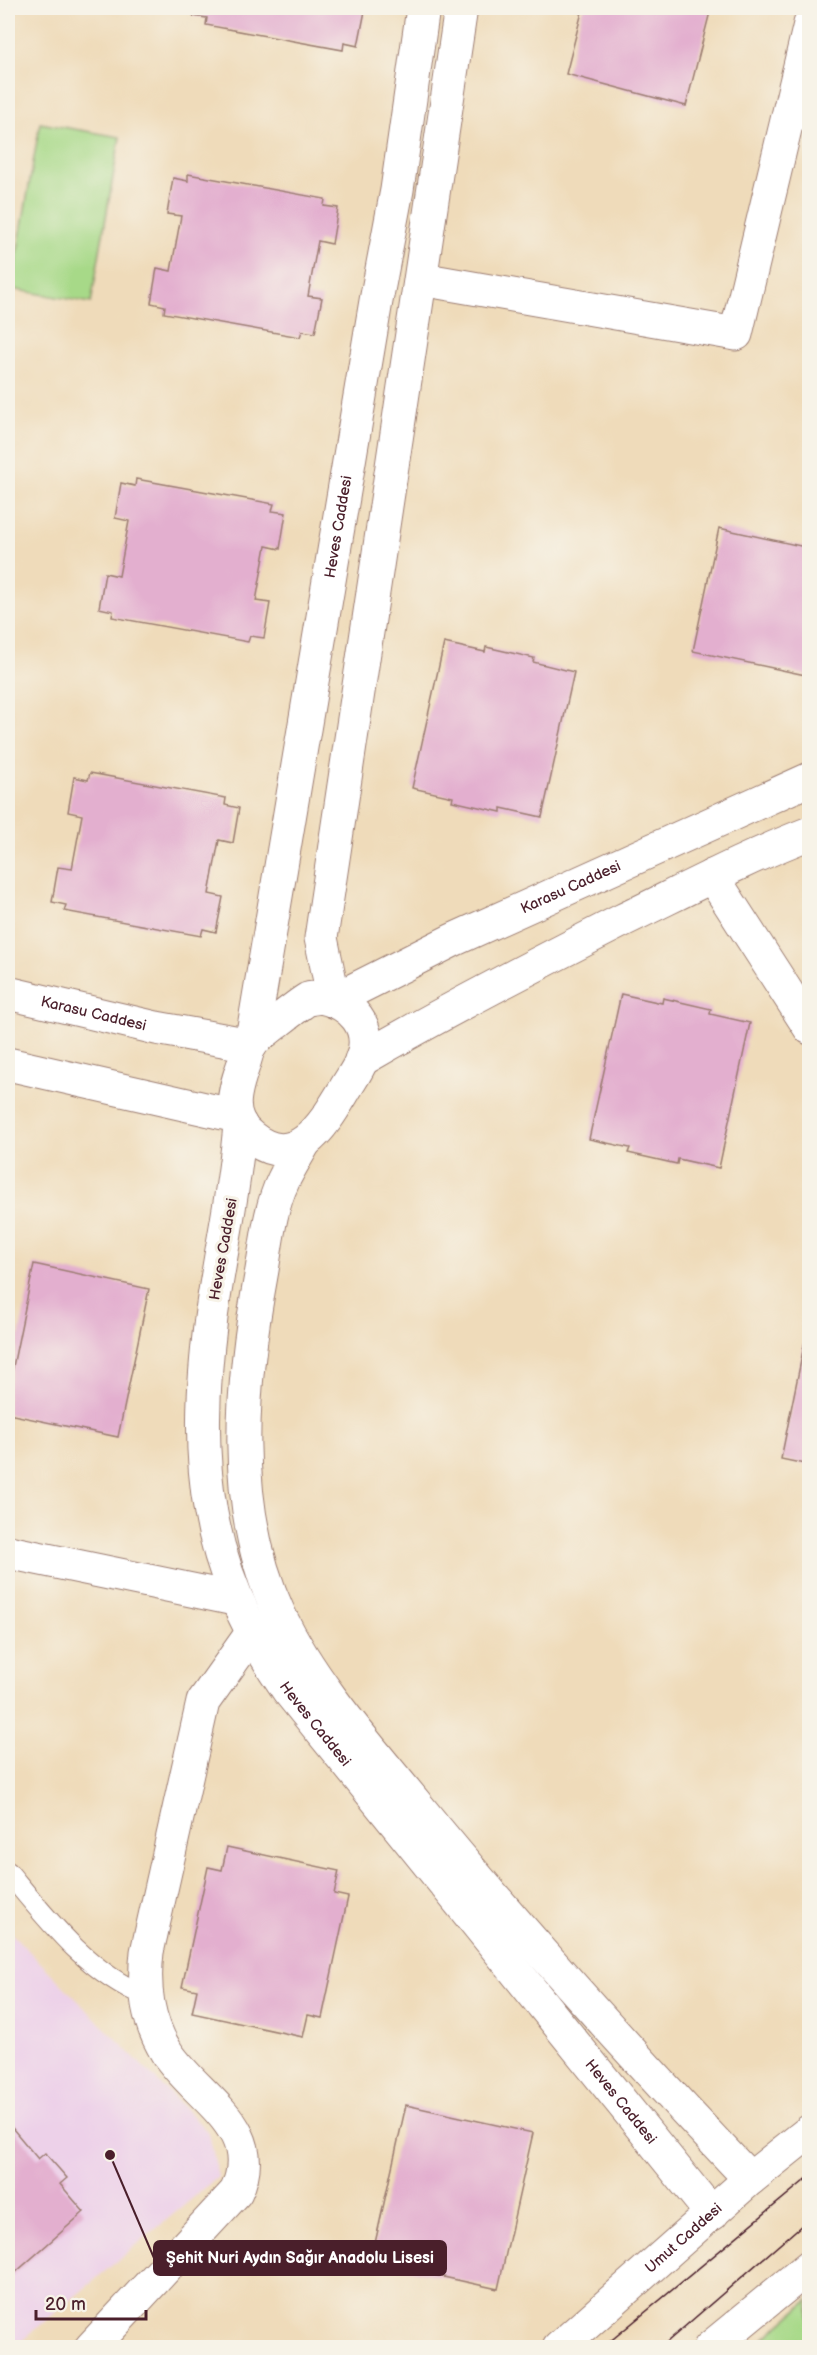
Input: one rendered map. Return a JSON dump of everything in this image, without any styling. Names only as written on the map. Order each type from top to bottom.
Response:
[{"type":"street","name":"Heves Caddesi","points":[[250,1045],[376,301],[397,190],[423,8]]},
{"type":"street","points":[[334,1000],[321,938],[461,8]]},
{"type":"street","points":[[422,279],[736,334],[810,24]]},
{"type":"street","name":"Karasu Caddesi","points":[[334,1000],[453,940],[810,779]]},
{"type":"street","points":[[361,1060],[461,1002],[759,853],[810,833]]},
{"type":"street","points":[[712,876],[810,1028]]},
{"type":"street","name":"Karasu Caddesi","points":[[8,993],[156,1028],[250,1045]]},
{"type":"street","points":[[321,997],[334,1000],[347,1006],[357,1016],[364,1030],[365,1045],[361,1060],[324,1124],[304,1143],[290,1148],[263,1144],[250,1136],[238,1120],[233,1095],[250,1045],[308,999],[321,997]]},
{"type":"street","points":[[8,1064],[238,1120]]},
{"type":"street","name":"Heves Caddesi","points":[[238,1120],[235,1182],[211,1319],[204,1430],[208,1504],[216,1541],[235,1599],[263,1655],[295,1700],[712,2214]]},
{"type":"street","name":"Heves Caddesi","points":[[304,1143],[282,1182],[271,1216],[253,1319],[246,1384],[246,1492],[252,1533],[263,1574],[279,1613],[300,1651],[324,1687],[467,1867],[559,1974],[750,2179]]},
{"type":"street","points":[[8,1552],[235,1599]]},
{"type":"street","points":[[91,2348],[236,2192],[245,2164],[238,2134],[229,2121],[196,2089],[167,2052],[151,2018],[146,1996],[147,1952],[203,1702],[252,1633]]},
{"type":"street","name":"Umut Caddesi","points":[[559,2348],[750,2179],[810,2131]]},
{"type":"street","points":[[710,2348],[810,2266]]},
{"type":"lane","points":[[8,1872],[87,1960],[126,1988],[146,1996]]},
{"type":"shaded area","points":[[8,1930],[209,2133],[218,2177],[13,2348],[8,2347]]},
{"type":"green space","points":[[40,123],[120,137],[91,303],[11,289]]},
{"type":"green space","points":[[809,2300],[809,2347],[754,2347]]},
{"type":"building","points":[[194,8],[351,8],[365,11],[358,46],[344,43],[343,50],[206,25],[207,18],[193,16]]},
{"type":"building","points":[[583,8],[711,8],[686,106],[566,74]]},
{"type":"building","points":[[188,174],[325,199],[324,206],[338,208],[332,244],[318,241],[308,296],[322,298],[315,333],[302,331],[300,337],[164,313],[165,306],[151,303],[157,268],[171,271],[181,216],[167,214],[173,178],[188,181]]},
{"type":"building","points":[[136,479],[274,504],[272,511],[286,513],[280,549],[266,546],[256,601],[270,603],[264,638],[250,636],[248,642],[112,617],[113,611],[99,608],[105,573],[119,576],[129,521],[115,518],[121,483],[135,486]]},
{"type":"building","points":[[719,528],[810,548],[810,676],[693,651]]},
{"type":"building","points":[[444,643],[485,652],[486,647],[534,658],[533,662],[574,672],[542,817],[501,808],[501,812],[452,801],[453,797],[412,788]]},
{"type":"building","points":[[90,773],[226,798],[225,805],[239,808],[233,843],[219,840],[209,894],[223,897],[216,932],[203,929],[201,936],[64,911],[66,905],[52,902],[58,867],[72,869],[82,815],[68,812],[74,777],[88,780]]},
{"type":"building","points":[[621,994],[662,1003],[663,998],[711,1009],[710,1014],[750,1023],[719,1168],[678,1159],[677,1164],[628,1153],[630,1148],[589,1139]]},
{"type":"building","points":[[34,1264],[149,1289],[118,1437],[8,1414],[8,1391]]},
{"type":"building","points":[[808,1326],[810,1326],[810,1465],[781,1459]]},
{"type":"building","points":[[227,1847],[339,1871],[334,1894],[348,1897],[322,2018],[308,2015],[303,2037],[192,2013],[197,1990],[182,1987],[208,1867],[222,1870]]},
{"type":"building","points":[[406,2105],[533,2133],[498,2289],[371,2261]]},
{"type":"building","points":[[8,2123],[38,2159],[45,2153],[67,2178],[60,2184],[84,2212],[8,2279]]},
{"type":"tram line","points":[[602,2348],[810,2176]]},
{"type":"tram line","points":[[660,2348],[810,2218]]},
{"type":"place","name":"Şehit Nuri Aydın Sağır Anadolu Lisesi","points":[[110,2155]]}]
